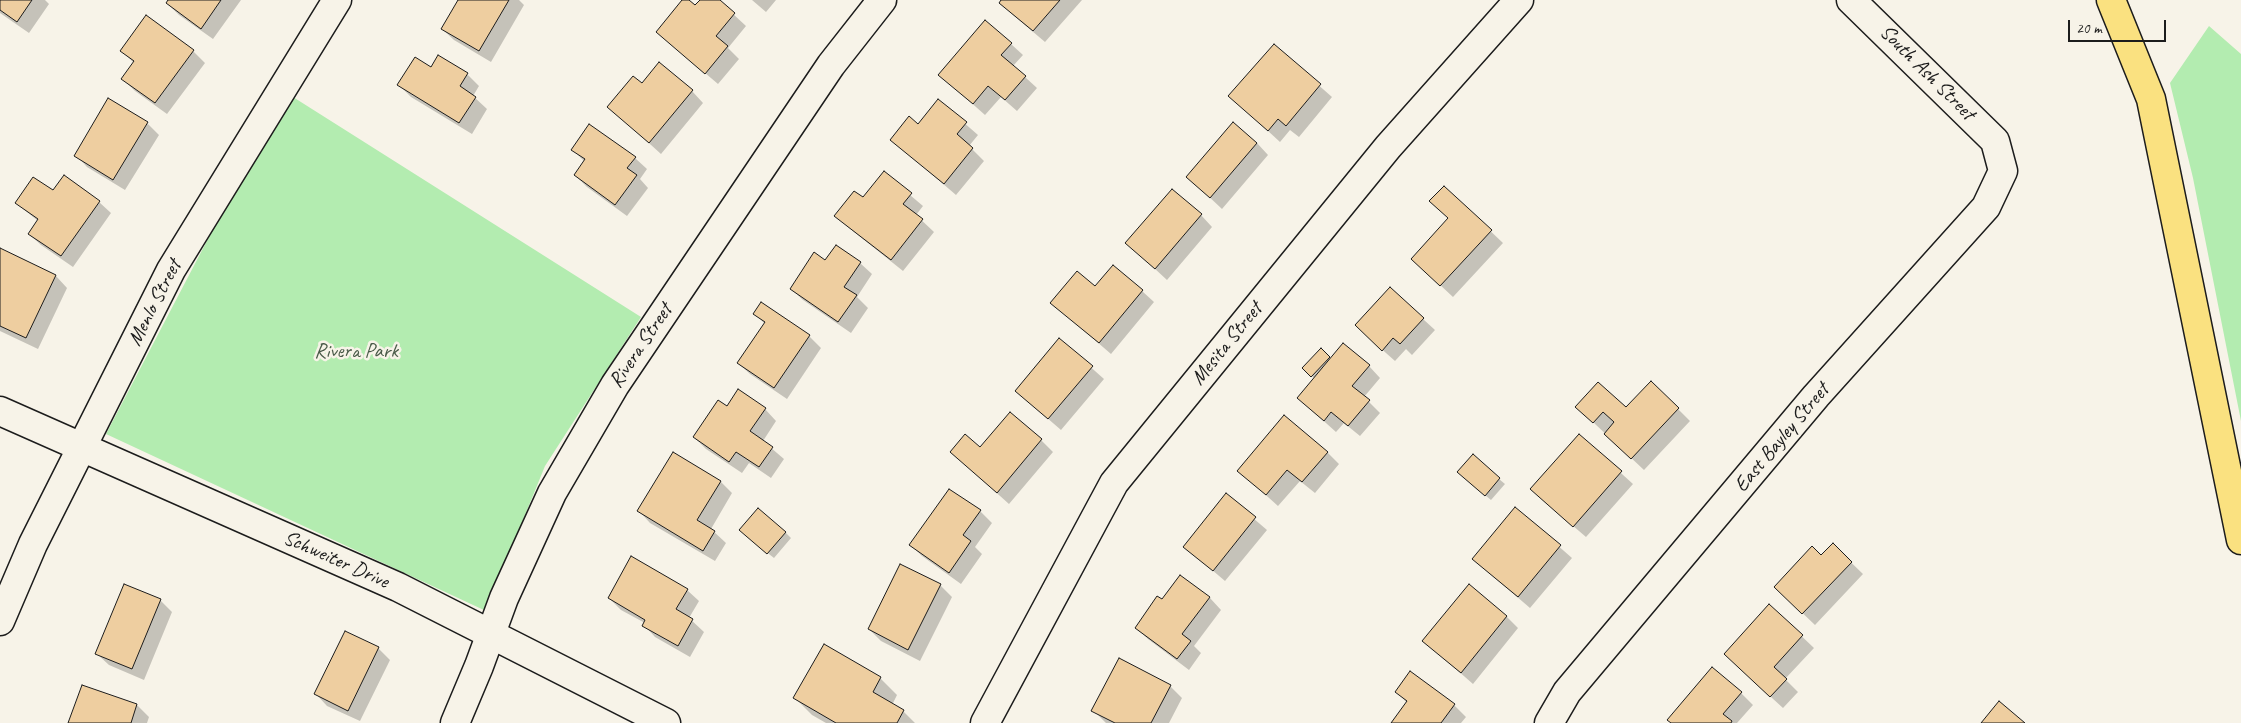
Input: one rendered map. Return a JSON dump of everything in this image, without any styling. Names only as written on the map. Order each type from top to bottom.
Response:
[{"type":"highway","points":[[2110,0],[2151,99],[2241,540]]},
{"type":"street","name":"Menlo Street","points":[[0,621],[33,544],[171,270],[337,0]]},
{"type":"street","name":"Rivera Street","points":[[455,723],[504,598],[552,493],[615,385],[831,65],[882,0]]},
{"type":"street","name":"Mesita Street","points":[[985,723],[1114,483],[1388,147],[1519,0]]},
{"type":"street","name":"South Ash Street","points":[[1852,0],[1995,141],[1998,150]]},
{"type":"street","name":"East Bayley Street","points":[[1549,723],[1567,692],[1816,396],[1986,207],[2003,171],[1998,150]]},
{"type":"street","name":"Schweiter Drive","points":[[0,411],[398,587],[666,723]]},
{"type":"green space","points":[[2209,26],[2241,54],[2241,421],[2193,178],[2170,83]]},
{"type":"green space","name":"Rivera Park","points":[[293,97],[641,317],[545,466],[486,611],[106,434],[222,212]]},
{"type":"building","points":[[0,0],[32,0],[17,22],[0,10]]},
{"type":"building","points":[[168,0],[221,0],[201,29],[166,3]]},
{"type":"building","points":[[458,0],[509,0],[479,51],[441,29]]},
{"type":"building","points":[[682,0],[689,0],[695,5],[700,0],[720,0],[735,13],[716,36],[728,46],[705,74],[656,32]]},
{"type":"building","points":[[1001,0],[1060,0],[1033,31],[999,3]]},
{"type":"building","points":[[146,15],[194,50],[155,103],[121,79],[134,61],[120,51]]},
{"type":"building","points":[[985,20],[1012,43],[1001,55],[1026,76],[1005,100],[988,86],[973,104],[938,75]]},
{"type":"building","points":[[1274,44],[1321,84],[1286,126],[1278,119],[1268,131],[1228,96]]},
{"type":"building","points":[[438,55],[468,73],[460,86],[476,97],[459,123],[397,85],[415,57],[431,67]]},
{"type":"building","points":[[659,62],[693,90],[649,143],[607,107],[633,76],[642,83]]},
{"type":"building","points":[[108,98],[148,122],[113,180],[74,156]]},
{"type":"building","points":[[938,99],[967,122],[957,134],[973,148],[944,184],[890,140],[909,116],[918,124]]},
{"type":"building","points":[[1233,122],[1257,143],[1210,198],[1186,177]]},
{"type":"building","points":[[589,124],[636,157],[627,168],[637,175],[615,205],[574,175],[585,159],[571,150]]},
{"type":"building","points":[[884,171],[912,193],[903,204],[923,219],[891,260],[834,216],[854,191],[863,197]]},
{"type":"building","points":[[64,175],[100,201],[61,256],[28,234],[38,219],[15,203],[33,177],[53,190]]},
{"type":"building","points":[[1444,186],[1492,230],[1440,286],[1411,259],[1448,218],[1429,201]]},
{"type":"building","points":[[1172,189],[1202,214],[1155,269],[1125,243]]},
{"type":"building","points":[[836,245],[861,262],[844,287],[857,295],[838,322],[790,289],[814,252],[825,260]]},
{"type":"building","points":[[0,248],[56,275],[26,338],[0,326]]},
{"type":"building","points":[[1113,265],[1143,290],[1099,343],[1050,303],[1077,271],[1095,286]]},
{"type":"building","points":[[1390,287],[1424,318],[1400,344],[1393,338],[1382,351],[1355,325]]},
{"type":"building","points":[[761,302],[810,335],[774,388],[737,363],[765,322],[753,314]]},
{"type":"building","points":[[1059,338],[1093,366],[1048,419],[1015,391]]},
{"type":"building","points":[[1343,343],[1370,365],[1352,386],[1370,400],[1348,426],[1331,412],[1324,421],[1297,398]]},
{"type":"building","points":[[1321,348],[1330,357],[1311,377],[1302,368]]},
{"type":"building","points":[[1651,381],[1679,408],[1631,459],[1604,434],[1614,422],[1603,412],[1593,423],[1575,407],[1598,382],[1626,407]]},
{"type":"building","points":[[738,389],[766,408],[750,431],[773,447],[759,467],[736,452],[729,462],[693,437],[718,400],[727,406]]},
{"type":"building","points":[[1010,412],[1042,439],[997,493],[950,452],[965,434],[980,447]]},
{"type":"building","points":[[1284,415],[1328,452],[1302,482],[1287,470],[1266,495],[1237,471]]},
{"type":"building","points":[[1579,434],[1622,471],[1573,527],[1530,489]]},
{"type":"building","points":[[673,452],[721,481],[697,520],[715,531],[703,551],[637,511]]},
{"type":"building","points":[[1473,454],[1500,478],[1485,496],[1457,472]]},
{"type":"building","points":[[949,489],[981,510],[963,535],[971,541],[949,573],[909,545]]},
{"type":"building","points":[[1226,493],[1256,517],[1213,571],[1183,547]]},
{"type":"building","points":[[1515,507],[1561,545],[1518,597],[1472,559]]},
{"type":"building","points":[[758,508],[786,532],[767,554],[739,530]]},
{"type":"building","points":[[1833,543],[1852,562],[1802,614],[1774,587],[1812,546],[1821,555]]},
{"type":"building","points":[[631,556],[688,589],[676,609],[693,619],[678,646],[642,626],[645,620],[608,598]]},
{"type":"building","points":[[900,564],[941,584],[908,650],[868,629]]},
{"type":"building","points":[[1180,575],[1210,597],[1182,634],[1191,641],[1177,659],[1135,628],[1157,596],[1162,599]]},
{"type":"building","points":[[124,584],[161,599],[132,669],[95,654]]},
{"type":"building","points":[[1469,584],[1507,616],[1461,673],[1422,641]]},
{"type":"building","points":[[1769,604],[1803,635],[1774,667],[1787,679],[1770,697],[1724,654]]},
{"type":"building","points":[[345,631],[379,647],[348,711],[314,694]]},
{"type":"building","points":[[824,644],[881,677],[873,692],[904,710],[897,723],[836,723],[793,698]]},
{"type":"building","points":[[1119,658],[1171,685],[1151,723],[1115,723],[1091,711]]},
{"type":"building","points":[[1712,667],[1742,692],[1723,714],[1732,721],[1731,723],[1671,723],[1667,720]]},
{"type":"building","points":[[1410,671],[1455,704],[1441,723],[1391,723],[1407,701],[1395,692]]},
{"type":"building","points":[[82,685],[137,704],[131,723],[68,723]]},
{"type":"building","points":[[1999,701],[2025,723],[1981,723]]}]
